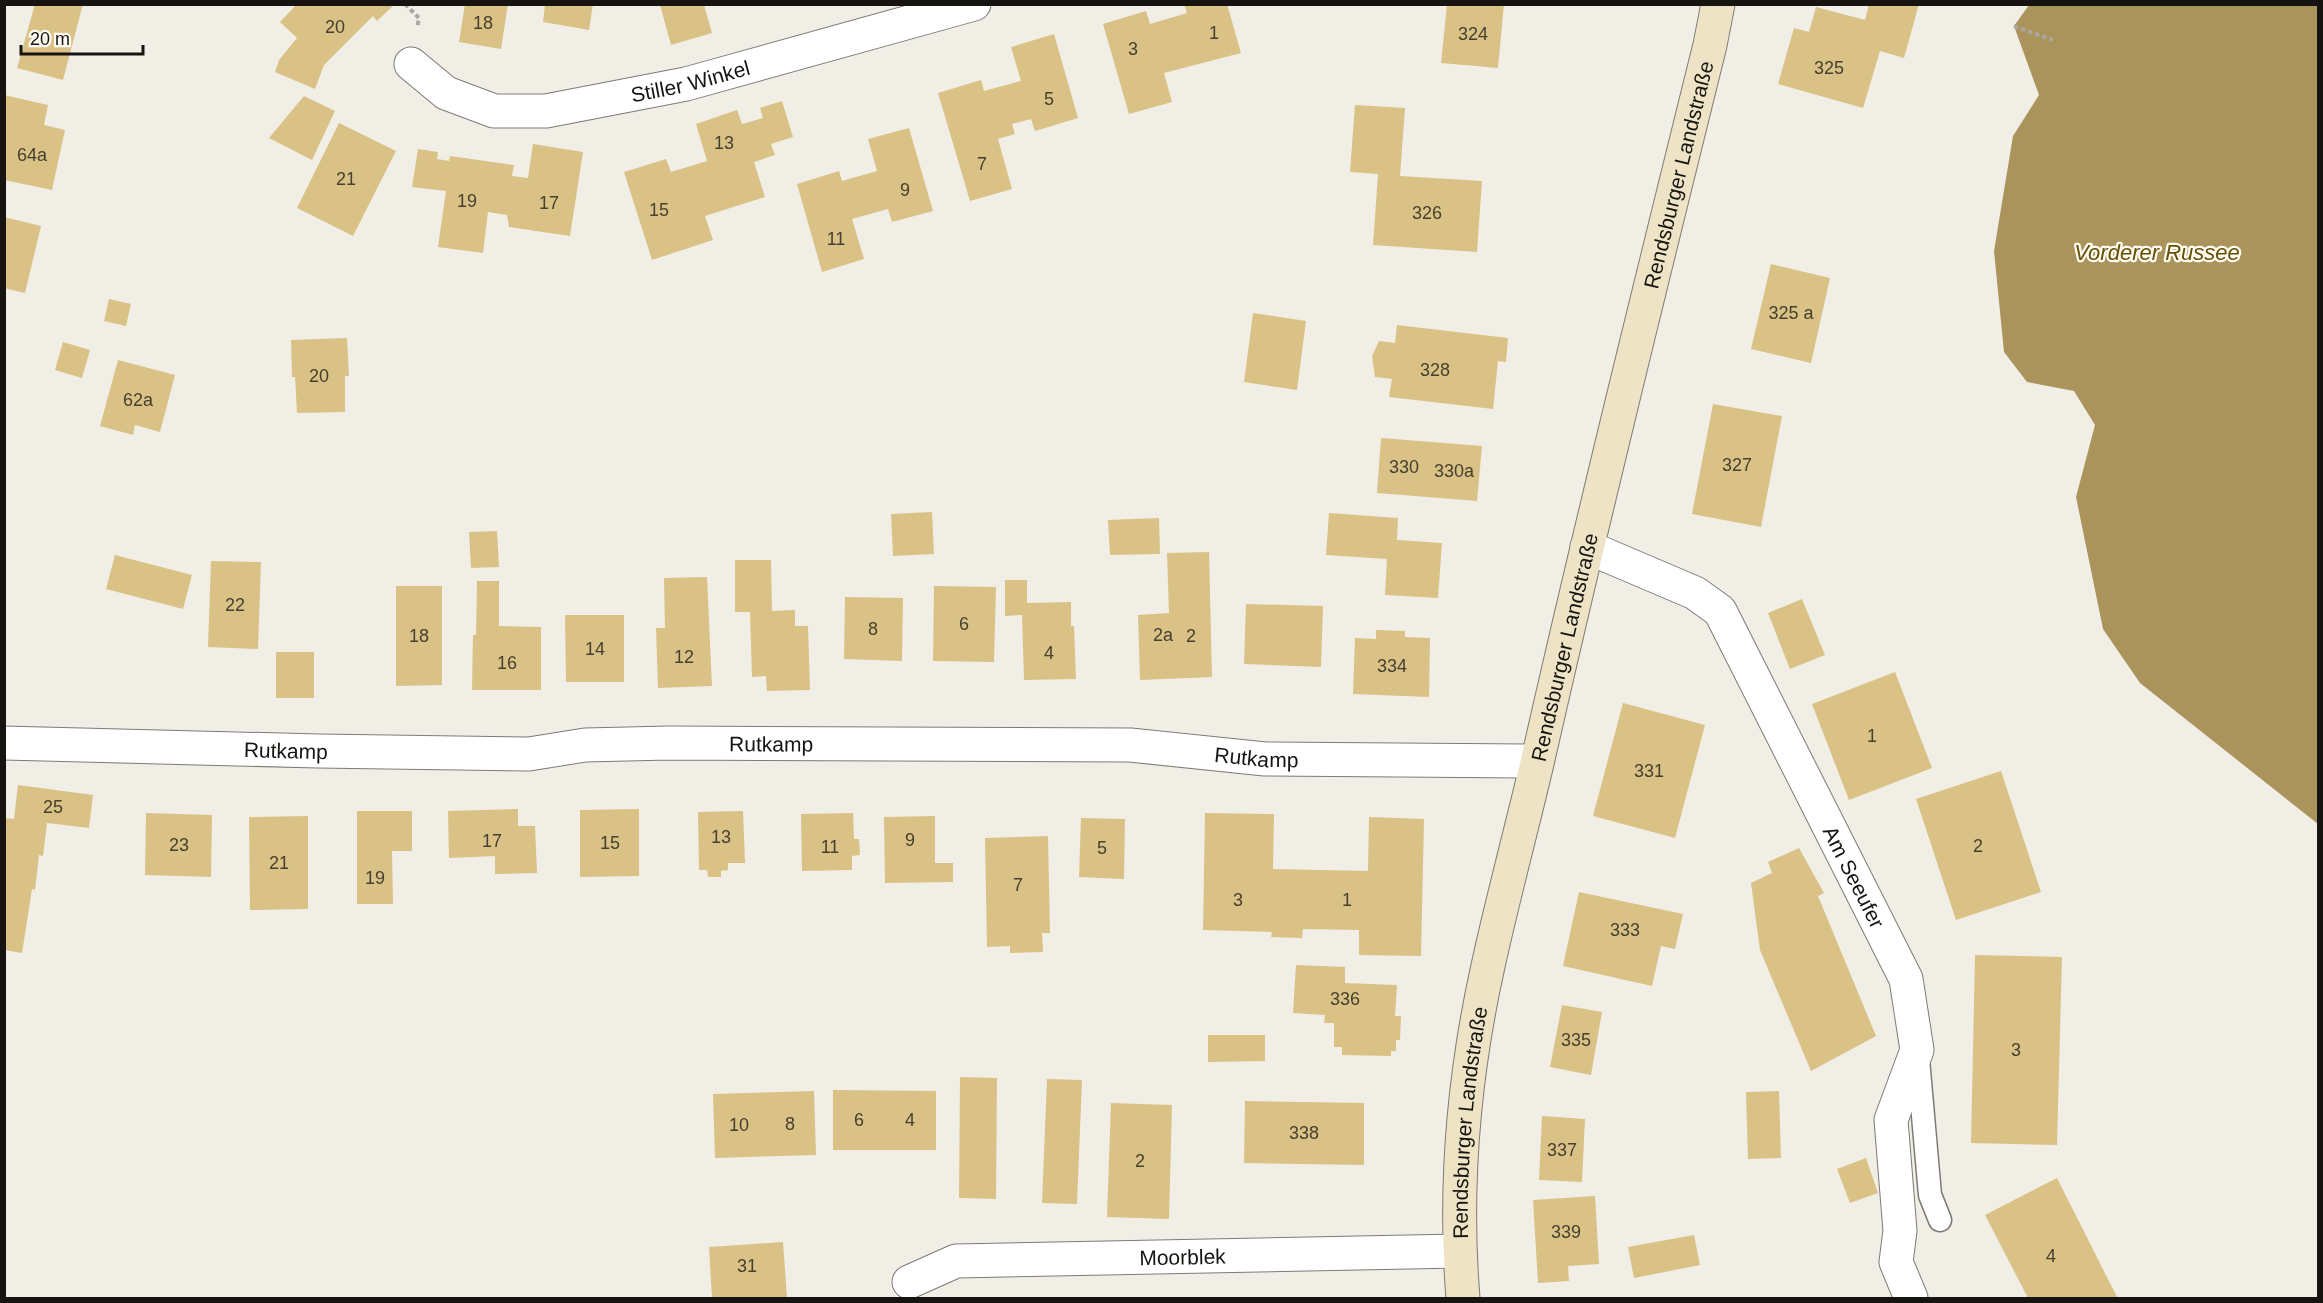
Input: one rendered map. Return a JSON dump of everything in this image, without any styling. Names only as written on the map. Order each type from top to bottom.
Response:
[{"type":"street","name":"Stiller Winkel","points":[[411,64],[446,93],[494,111],[546,111],[686,84],[974,4]]},
{"type":"street","name":"Rendsburger Landstraße","points":[[1463,1299],[1459,1251],[1461,1160],[1469,1077],[1487,967],[1575,592],[1707,57],[1718,4]]},
{"type":"street","name":"Am Seeufer","points":[[1587,547],[1695,593],[1720,611],[1906,979],[1917,1050],[1891,1120],[1900,1231],[1896,1262],[1911,1299]]},
{"type":"street","name":"Rutkamp","points":[[4,743],[529,754],[585,745],[669,743],[1118,744],[1265,759],[1537,761]]},
{"type":"street","name":"Moorblek","points":[[909,1282],[956,1261],[1459,1251]]},
{"type":"lane","points":[[1917,1050],[1930,1195],[1941,1220]]},
{"type":"path","points":[[2013,26],[2053,40]]},
{"type":"water","name":"Vorderer Russee","points":[[2029,5],[2318,5],[2318,824],[2140,683],[2103,629],[2076,497],[2095,425],[2074,391],[2027,382],[2004,352],[1994,251],[2013,136],[2039,95],[2014,26]]},
{"type":"building","points":[[35,4],[83,4],[63,80],[17,68]]},
{"type":"building","points":[[297,4],[395,4],[377,21],[373,16],[324,65],[315,89],[275,72],[279,60],[297,38],[280,22]]},
{"type":"building","points":[[465,4],[508,4],[501,49],[459,42]]},
{"type":"building","points":[[545,4],[593,4],[589,30],[543,22]]},
{"type":"building","points":[[1184,4],[1227,4],[1241,53],[1164,73],[1172,102],[1129,114],[1103,24],[1146,11],[1150,24],[1187,13]]},
{"type":"building","points":[[1447,4],[1504,4],[1498,68],[1441,63]]},
{"type":"building","points":[[1869,4],[1919,4],[1904,58],[1880,51],[1863,108],[1778,84],[1794,28],[1809,32],[1816,7],[1865,20]]},
{"type":"building","points":[[660,5],[704,5],[712,33],[671,45]]},
{"type":"building","points":[[1054,34],[1078,118],[1035,131],[1031,119],[1012,124],[1015,134],[998,139],[1012,189],[970,201],[938,93],[981,80],[984,91],[1021,81],[1011,47]]},
{"type":"building","points":[[4,95],[48,105],[44,125],[65,130],[52,190],[4,180]]},
{"type":"building","points":[[304,96],[335,111],[312,160],[269,138]]},
{"type":"building","points":[[782,101],[793,137],[771,144],[775,155],[754,162],[765,197],[705,216],[713,240],[652,260],[624,172],[666,159],[671,172],[707,161],[696,124],[737,110],[742,124],[763,118],[760,108]]},
{"type":"building","points":[[1355,105],[1405,108],[1400,176],[1482,181],[1477,252],[1373,245],[1378,174],[1350,172]]},
{"type":"building","points":[[339,123],[396,151],[353,236],[297,208]]},
{"type":"building","points":[[909,128],[933,211],[892,222],[888,209],[852,219],[864,259],[822,272],[797,184],[839,171],[842,181],[877,171],[868,139]]},
{"type":"building","points":[[533,144],[583,152],[570,236],[509,227],[507,215],[488,212],[483,253],[438,247],[446,191],[412,187],[418,149],[438,152],[437,159],[449,161],[450,156],[514,165],[512,176],[528,178]]},
{"type":"building","points":[[4,217],[41,226],[25,293],[4,288]]},
{"type":"building","points":[[1771,264],[1830,278],[1811,363],[1751,349]]},
{"type":"building","points":[[109,299],[131,304],[126,326],[104,321]]},
{"type":"building","points":[[1253,313],[1306,321],[1297,390],[1244,382]]},
{"type":"building","points":[[1397,325],[1508,338],[1506,362],[1498,361],[1493,409],[1389,397],[1392,379],[1375,377],[1372,356],[1379,341],[1395,343]]},
{"type":"building","points":[[347,338],[349,376],[345,376],[345,412],[297,413],[295,377],[292,377],[291,340]]},
{"type":"building","points":[[63,342],[90,350],[82,378],[55,370]]},
{"type":"building","points":[[118,360],[175,375],[160,432],[135,425],[133,435],[100,426]]},
{"type":"building","points":[[1713,404],[1782,416],[1761,527],[1692,514]]},
{"type":"building","points":[[1381,438],[1482,446],[1477,501],[1377,493]]},
{"type":"building","points":[[932,512],[934,554],[893,556],[891,514]]},
{"type":"building","points":[[1329,513],[1398,518],[1397,540],[1442,543],[1438,598],[1385,595],[1387,559],[1326,555]]},
{"type":"building","points":[[1159,518],[1160,554],[1110,555],[1108,520]]},
{"type":"building","points":[[497,531],[499,567],[471,568],[469,532]]},
{"type":"building","points":[[1209,552],[1212,677],[1140,680],[1138,615],[1169,613],[1167,553]]},
{"type":"building","points":[[115,555],[192,575],[183,609],[106,589]]},
{"type":"building","points":[[735,560],[771,560],[772,611],[795,610],[795,626],[808,626],[810,690],[767,691],[766,676],[752,677],[750,612],[735,612]]},
{"type":"building","points":[[211,561],[261,562],[258,649],[208,647]]},
{"type":"building","points":[[707,577],[712,686],[658,688],[656,628],[665,628],[664,578]]},
{"type":"building","points":[[1005,580],[1027,580],[1027,603],[1071,602],[1076,679],[1024,680],[1022,615],[1005,616]]},
{"type":"building","points":[[477,581],[499,581],[499,626],[541,627],[541,690],[472,690]]},
{"type":"building","points":[[396,586],[442,586],[442,685],[396,686]]},
{"type":"building","points":[[934,586],[996,587],[994,662],[933,661]]},
{"type":"building","points":[[845,597],[903,598],[902,661],[844,659]]},
{"type":"building","points":[[1802,599],[1825,655],[1790,669],[1768,613]]},
{"type":"building","points":[[1246,604],[1323,606],[1321,667],[1244,664]]},
{"type":"building","points":[[565,615],[624,615],[624,682],[566,682]]},
{"type":"building","points":[[1376,630],[1405,631],[1405,637],[1430,638],[1429,697],[1353,694],[1355,638],[1376,639]]},
{"type":"building","points":[[276,652],[314,652],[314,698],[276,698]]},
{"type":"building","points":[[1895,672],[1932,768],[1849,800],[1812,704]]},
{"type":"building","points":[[1623,703],[1705,725],[1675,838],[1593,816]]},
{"type":"building","points":[[2001,771],[2041,892],[1956,920],[1916,799]]},
{"type":"building","points":[[18,785],[93,795],[89,828],[47,823],[43,856],[39,855],[35,890],[32,889],[22,953],[4,950],[4,818],[14,819]]},
{"type":"building","points":[[518,809],[518,826],[535,826],[537,873],[495,874],[495,856],[449,858],[448,811]]},
{"type":"building","points":[[639,809],[639,876],[580,877],[580,810]]},
{"type":"building","points":[[357,811],[412,811],[412,851],[392,851],[393,904],[357,904]]},
{"type":"building","points":[[743,811],[745,863],[728,863],[728,870],[721,871],[721,877],[708,877],[707,870],[699,870],[698,812]]},
{"type":"building","points":[[146,813],[212,815],[211,877],[145,875]]},
{"type":"building","points":[[853,813],[854,839],[859,839],[860,855],[852,856],[852,870],[802,871],[801,814]]},
{"type":"building","points":[[1205,813],[1274,814],[1273,869],[1368,871],[1369,817],[1424,819],[1421,956],[1359,955],[1359,930],[1303,929],[1302,938],[1271,937],[1272,932],[1203,930]]},
{"type":"building","points":[[308,816],[308,909],[250,910],[249,817]]},
{"type":"building","points":[[935,816],[935,863],[953,863],[953,882],[885,883],[884,817]]},
{"type":"building","points":[[1081,818],[1125,819],[1124,879],[1079,877]]},
{"type":"building","points":[[1048,836],[1050,933],[1042,933],[1043,952],[1010,953],[1010,946],[987,947],[985,838]]},
{"type":"building","points":[[1799,848],[1824,893],[1818,896],[1876,1036],[1811,1071],[1760,950],[1751,883],[1772,873],[1768,862]]},
{"type":"building","points":[[1579,892],[1683,914],[1675,949],[1661,946],[1652,986],[1563,966]]},
{"type":"building","points":[[1975,955],[2062,957],[2057,1145],[1971,1143]]},
{"type":"building","points":[[1296,965],[1345,967],[1345,983],[1397,985],[1395,1016],[1401,1016],[1400,1040],[1396,1040],[1396,1051],[1391,1051],[1391,1056],[1342,1055],[1342,1047],[1334,1047],[1334,1023],[1324,1023],[1325,1015],[1293,1013]]},
{"type":"building","points":[[1562,1005],[1602,1012],[1591,1075],[1550,1067]]},
{"type":"building","points":[[1208,1035],[1265,1035],[1265,1061],[1208,1062]]},
{"type":"building","points":[[960,1077],[997,1078],[996,1199],[959,1198]]},
{"type":"building","points":[[1047,1079],[1082,1080],[1077,1204],[1042,1203]]},
{"type":"building","points":[[833,1090],[936,1091],[936,1150],[833,1150]]},
{"type":"building","points":[[814,1091],[816,1155],[715,1158],[713,1094]]},
{"type":"building","points":[[1779,1091],[1781,1158],[1748,1159],[1746,1092]]},
{"type":"building","points":[[1245,1101],[1364,1103],[1364,1165],[1244,1163]]},
{"type":"building","points":[[1111,1103],[1172,1105],[1169,1219],[1107,1217]]},
{"type":"building","points":[[1542,1116],[1585,1119],[1582,1182],[1539,1180]]},
{"type":"building","points":[[1866,1158],[1878,1193],[1850,1203],[1837,1169]]},
{"type":"building","points":[[2057,1178],[2117,1297],[2115,1298],[2028,1298],[1985,1215]]},
{"type":"building","points":[[1595,1196],[1599,1264],[1568,1266],[1569,1281],[1538,1283],[1533,1200]]},
{"type":"building","points":[[1694,1235],[1700,1265],[1634,1278],[1628,1247]]},
{"type":"building","points":[[783,1242],[787,1298],[712,1298],[709,1247]]}]
